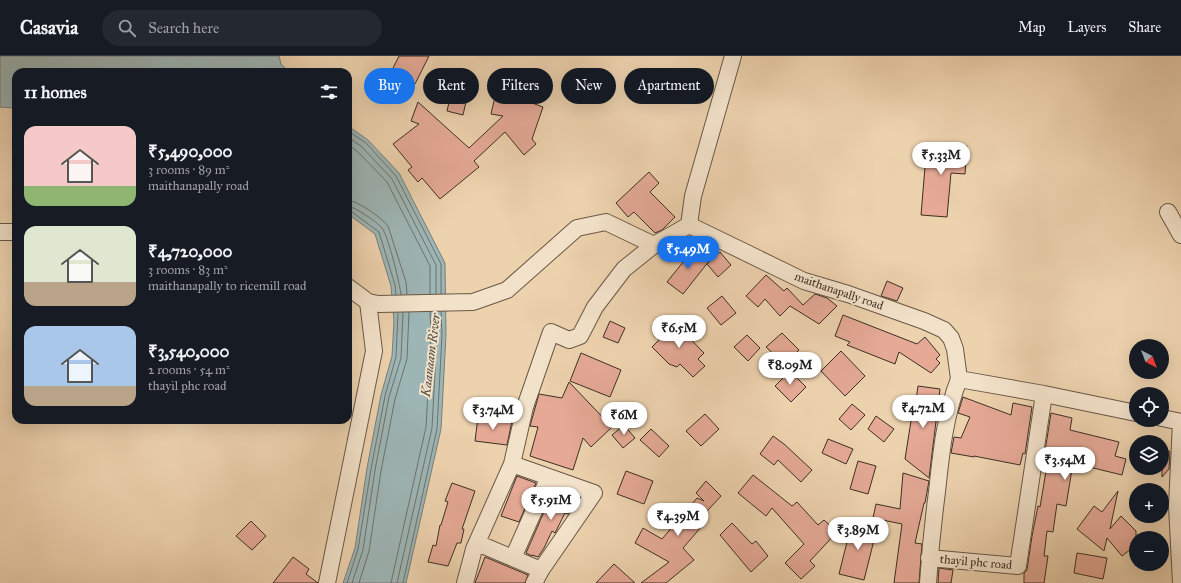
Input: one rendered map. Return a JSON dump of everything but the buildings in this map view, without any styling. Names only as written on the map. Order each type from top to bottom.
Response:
[{"type":"street","points":[[465,583],[476,544],[512,464],[525,407],[551,332],[569,340],[580,336],[595,307],[624,269],[654,245],[689,225],[693,196],[733,56]]},
{"type":"street","points":[[1168,212],[1181,235]]},
{"type":"street","points":[[352,289],[374,303],[473,302],[507,290],[577,228],[606,222],[654,245]]},
{"type":"street","name":"maithanapally road","points":[[689,225],[804,281],[848,294],[924,321],[944,330],[951,338],[955,349],[959,378]]},
{"type":"street","points":[[0,232],[12,232]]},
{"type":"street","points":[[327,583],[374,351],[374,303]]},
{"type":"street","points":[[928,583],[929,558],[942,444],[952,396],[959,378],[1129,412]]},
{"type":"street","name":"thayil phc road","points":[[929,558],[1018,566],[1044,394]]},
{"type":"street","points":[[1169,419],[1181,422],[1177,506],[1181,583]]},
{"type":"street","points":[[476,544],[513,558],[538,577],[594,493],[512,464]]},
{"type":"street","points":[[513,558],[549,477]]},
{"type":"water","points":[[0,56],[279,56],[281,64],[285,68],[12,68],[12,108],[0,107]]},
{"type":"water","name":"Kaanaam River","points":[[352,129],[368,140],[399,173],[445,263],[446,335],[441,429],[406,583],[343,583],[355,548],[367,468],[381,395],[392,356],[394,321],[391,286],[375,234],[352,217]]}]
